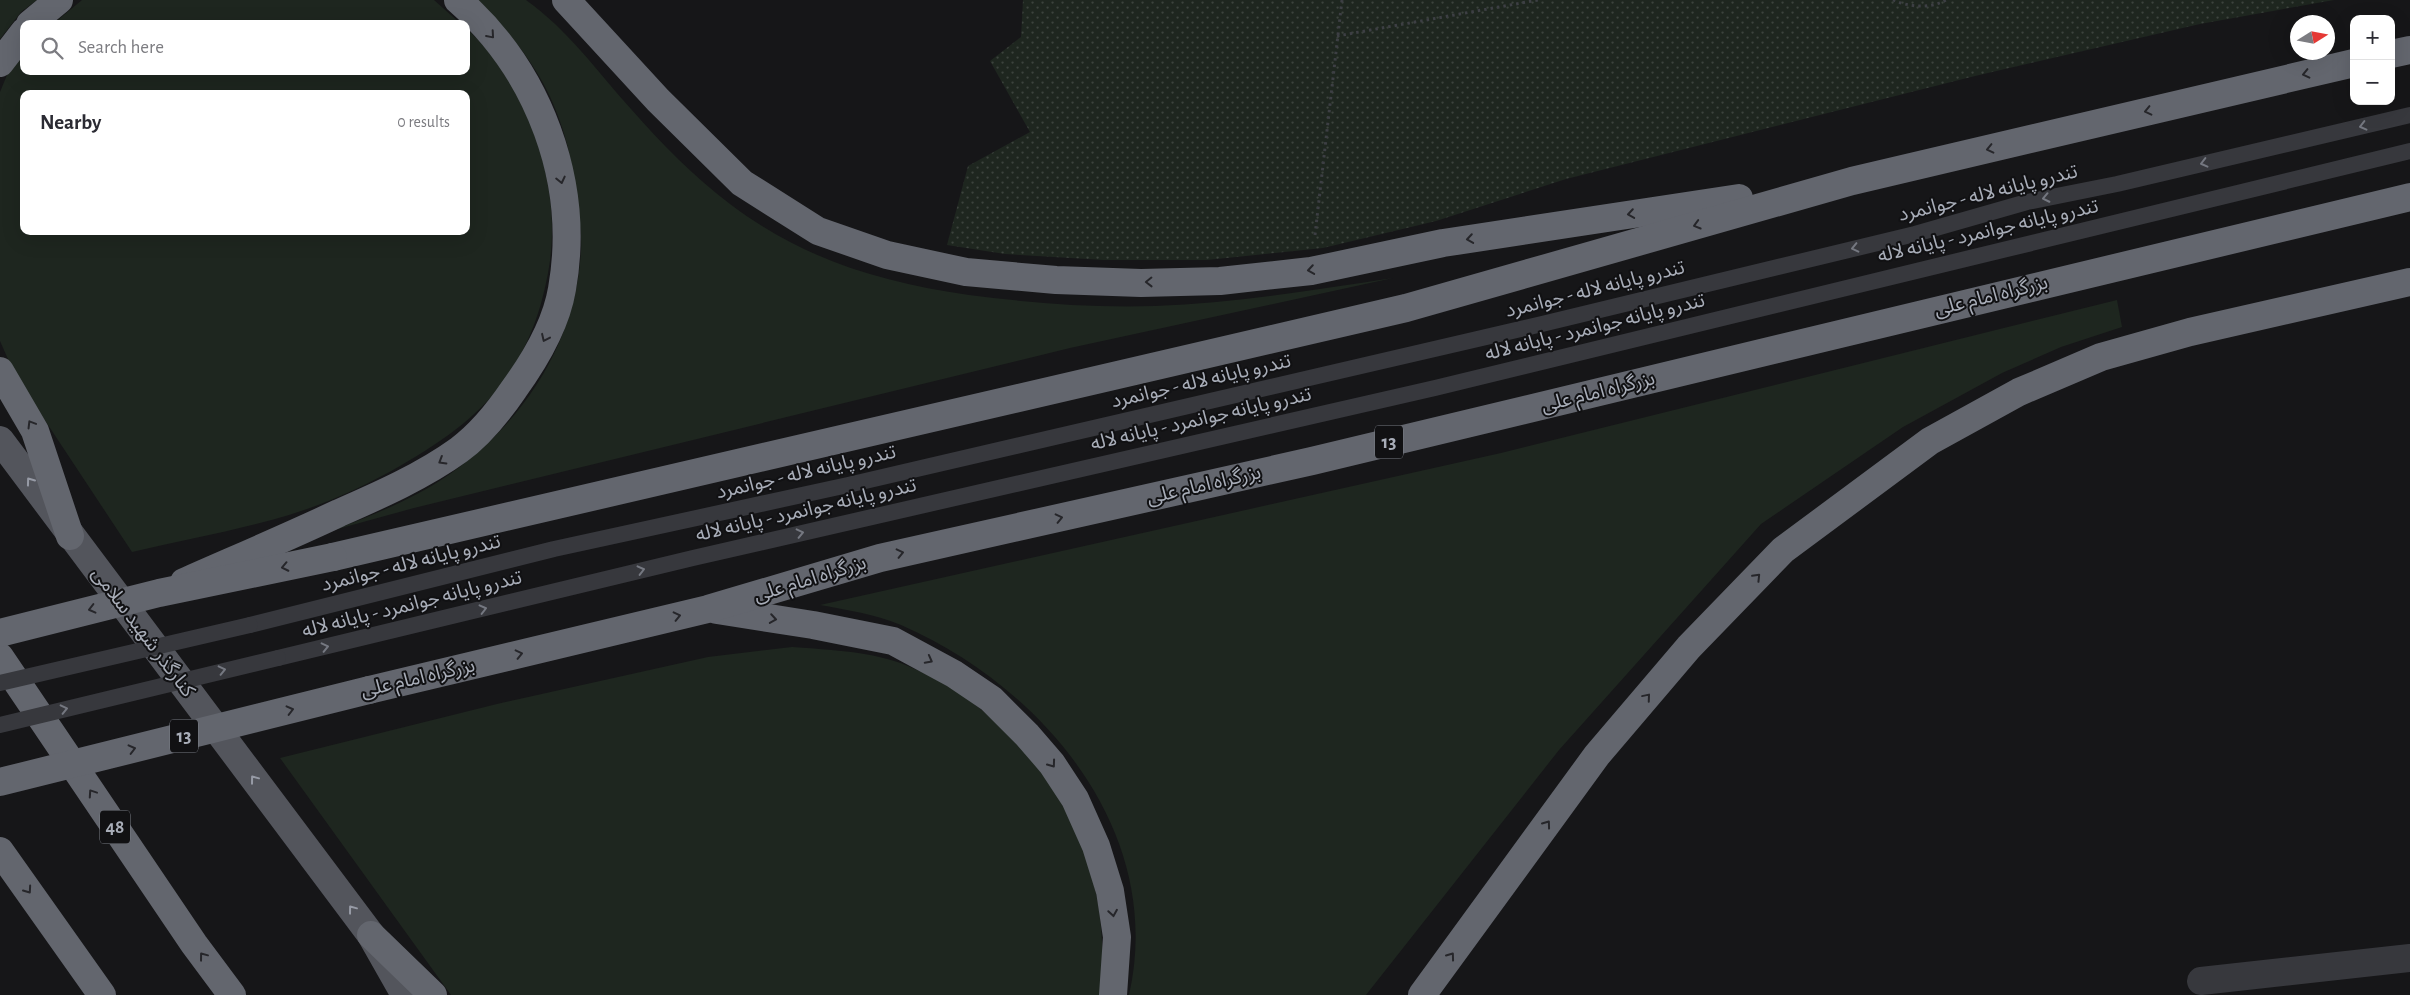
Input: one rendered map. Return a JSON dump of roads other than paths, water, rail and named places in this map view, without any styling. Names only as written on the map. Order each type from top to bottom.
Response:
[{"type":"highway","points":[[35,20],[59,0]]},
{"type":"highway","points":[[159,593],[382,494],[460,449],[498,413],[524,376],[546,338],[562,291],[567,246],[565,195],[554,147],[540,110],[500,44],[458,0]]},
{"type":"highway","points":[[566,0],[658,100],[742,183],[818,231],[887,255],[966,272],[1056,280],[1220,281],[1311,271],[1443,243],[1852,181]]},
{"type":"highway","points":[[0,63],[20,37]]},
{"type":"highway","points":[[2395,53],[2410,50]]},
{"type":"highway","points":[[0,633],[159,593],[333,557],[1406,308],[1852,181],[2350,64]]},
{"type":"highway","name":"بزرگراه امام علی","points":[[0,782],[369,690],[708,609],[880,558],[1312,461],[2056,280],[2410,197]]},
{"type":"highway","points":[[1422,995],[1597,755],[1689,647],[1783,550],[1930,441],[2019,392],[2101,357],[2190,332],[2410,282]]},
{"type":"highway","points":[[0,371],[35,430],[70,536]]},
{"type":"highway","points":[[708,609],[813,625],[892,641],[954,674],[991,699],[1028,735],[1052,764],[1075,799],[1096,846],[1110,891],[1117,937],[1113,995]]},
{"type":"highway","name":"48","points":[[0,657],[194,944],[232,995]]},
{"type":"highway","points":[[0,851],[102,995]]},
{"type":"highway","points":[[371,935],[433,995]]},
{"type":"main road","name":"کنارگذر شهید سلامی","points":[[0,440],[70,536],[371,935],[405,995]]},
{"type":"street","points":[[2201,981],[2410,958]]},
{"type":"lane","name":"تندرو پایانه لاله - جوانمرد","points":[[0,683],[250,625],[554,549],[848,485],[1542,324],[1914,234],[2027,202],[2117,184],[2410,115]]},
{"type":"lane","name":"تندرو پایانه جوانمرد - پایانه لاله","points":[[0,725],[693,558],[1435,388],[2410,152]]}]
